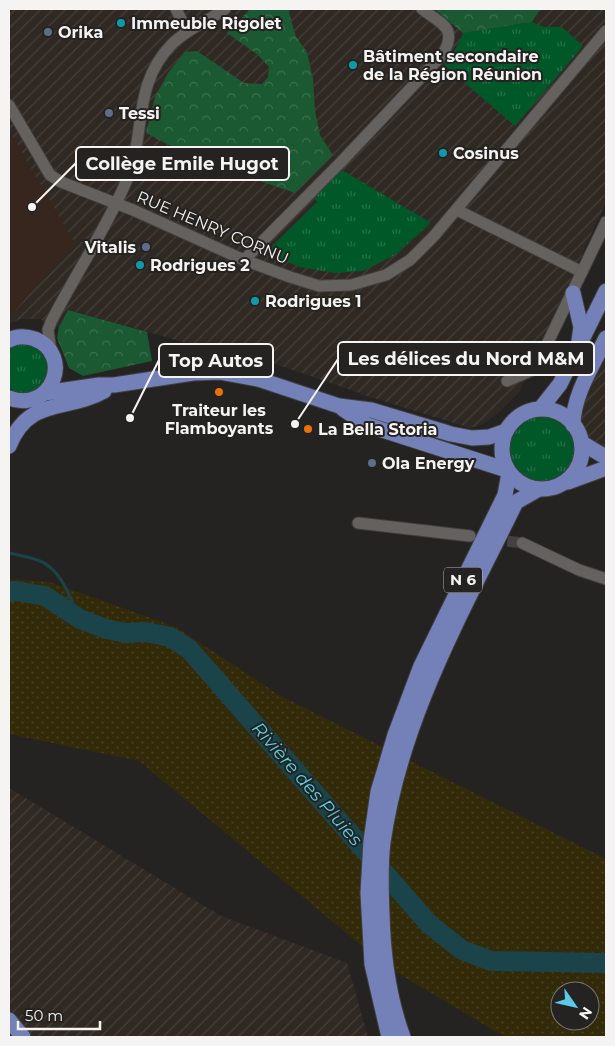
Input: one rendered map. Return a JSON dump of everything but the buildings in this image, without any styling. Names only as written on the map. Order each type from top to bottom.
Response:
[{"type":"main road","points":[[541,408],[560,384],[606,292]]},
{"type":"main road","points":[[573,293],[581,327],[578,347]]},
{"type":"main road","points":[[9,340],[22,336],[39,341],[67,377],[94,386]]},
{"type":"main road","points":[[573,425],[573,414],[580,394],[606,338]]},
{"type":"main road","points":[[9,410],[45,393],[55,376],[53,359]]},
{"type":"main road","points":[[45,393],[184,374],[220,372],[258,379],[339,406],[371,410],[451,434],[472,438],[506,431],[518,417],[541,408],[566,417],[573,425],[582,443],[582,458],[576,472],[566,482]]},
{"type":"main road","points":[[9,446],[13,435],[23,422],[42,409],[91,396],[114,385]]},
{"type":"main road","points":[[9,398],[24,402]]},
{"type":"main road","points":[[339,406],[367,425],[508,472],[526,485],[537,490]]},
{"type":"main road","name":"N 6","points":[[394,1033],[384,948],[383,844],[400,762],[415,716],[427,669],[505,495],[508,472],[502,458],[501,447],[506,431]]},
{"type":"main road","points":[[582,443],[606,455]]},
{"type":"main road","points":[[566,482],[606,468]]},
{"type":"main road","name":"N 6","points":[[427,669],[516,502],[537,490],[550,489],[566,482]]},
{"type":"main road","points":[[9,1020],[23,1037]]},
{"type":"street","points":[[176,9],[187,31]]},
{"type":"street","points":[[32,338],[48,330],[116,204],[132,168],[148,80],[171,45],[187,31],[225,9]]},
{"type":"street","points":[[244,260],[341,162],[442,54],[449,43],[449,32],[443,24],[425,11]]},
{"type":"street","name":"RUE HENRY CORNU","points":[[9,105],[50,175],[61,182],[290,278],[319,286],[351,285],[386,275],[410,260],[458,210],[606,31]]},
{"type":"street","points":[[458,210],[582,272]]},
{"type":"street","points":[[507,381],[535,369],[606,222]]},
{"type":"street","points":[[48,330],[53,359]]},
{"type":"street","points":[[358,523],[470,536]]},
{"type":"street","points":[[522,544],[579,570],[606,579]]},
{"type":"shaded area","points":[[9,9],[606,9],[606,202],[520,391],[498,413],[483,424],[470,428],[370,397],[207,342],[205,348],[69,310],[59,327],[39,319],[20,319],[9,324]]},
{"type":"shaded area","points":[[9,130],[74,242],[9,318]]},
{"type":"shaded area","points":[[606,338],[606,455],[582,443],[573,425]]},
{"type":"shaded area","points":[[9,788],[221,916],[347,963],[368,1037],[23,1037],[9,1020]]},
{"type":"green space","points":[[250,9],[288,9],[296,37],[307,52],[313,79],[315,111],[320,135],[333,155],[295,193],[260,181],[227,175],[146,133],[155,97],[168,73],[185,52],[197,51],[244,83],[262,84],[268,77],[269,67],[258,55],[227,33]]},
{"type":"green space","points":[[435,9],[540,9],[532,22],[463,33]]},
{"type":"green space","points":[[532,22],[544,27],[562,27],[583,46],[515,126],[444,65],[458,45],[463,33]]},
{"type":"green space","points":[[340,169],[431,223],[395,255],[363,271],[335,273],[300,267],[265,253],[317,202],[313,196]]},
{"type":"green space","points":[[68,310],[147,332],[152,361],[83,376],[69,368],[57,338],[59,327]]},
{"type":"green space","points":[[20,342],[34,343],[45,351],[49,377],[41,387],[32,393],[15,392],[9,388],[9,347]]},
{"type":"green space","points":[[542,417],[554,419],[565,426],[572,437],[574,449],[572,461],[565,472],[554,479],[542,481],[530,479],[519,472],[512,461],[510,449],[512,437],[519,426],[530,419]]},
{"type":"sand","points":[[9,579],[50,582],[176,627],[279,695],[606,859],[606,1037],[505,1037],[386,966],[139,761],[9,734]]},
{"type":"waterway","points":[[9,553],[28,557],[48,565],[65,586],[80,619]]},
{"type":"waterway","name":"Rivière des Pluies","points":[[9,592],[16,591],[45,596],[80,619],[106,629],[126,633],[146,632],[170,637],[189,649],[429,924],[462,950],[491,961],[606,963]]},
{"type":"tunnel","points":[[491,539],[522,543]]},
{"type":"place","name":"Immeuble Rigolet","points":[[121,23]]},
{"type":"place","name":"Orika","points":[[48,32]]},
{"type":"place","name":"Bâtiment secondaire de la Région Réunion","points":[[353,65]]},
{"type":"place","name":"Tessi","points":[[109,113]]},
{"type":"place","name":"Cosinus","points":[[443,153]]},
{"type":"place","name":"Collège Emile Hugot","points":[[32,207]]},
{"type":"place","name":"Vitalis","points":[[146,247]]},
{"type":"place","name":"Rodrigues 2","points":[[140,265]]},
{"type":"place","name":"Rodrigues 1","points":[[255,301]]},
{"type":"place","name":"Traiteur les Flamboyants","points":[[219,392]]},
{"type":"place","name":"Top Autos","points":[[130,418]]},
{"type":"place","name":"Les délices du Nord M&M","points":[[295,424]]},
{"type":"place","name":"La Bella Storia","points":[[308,429]]},
{"type":"place","name":"Ola Energy","points":[[372,463]]}]
